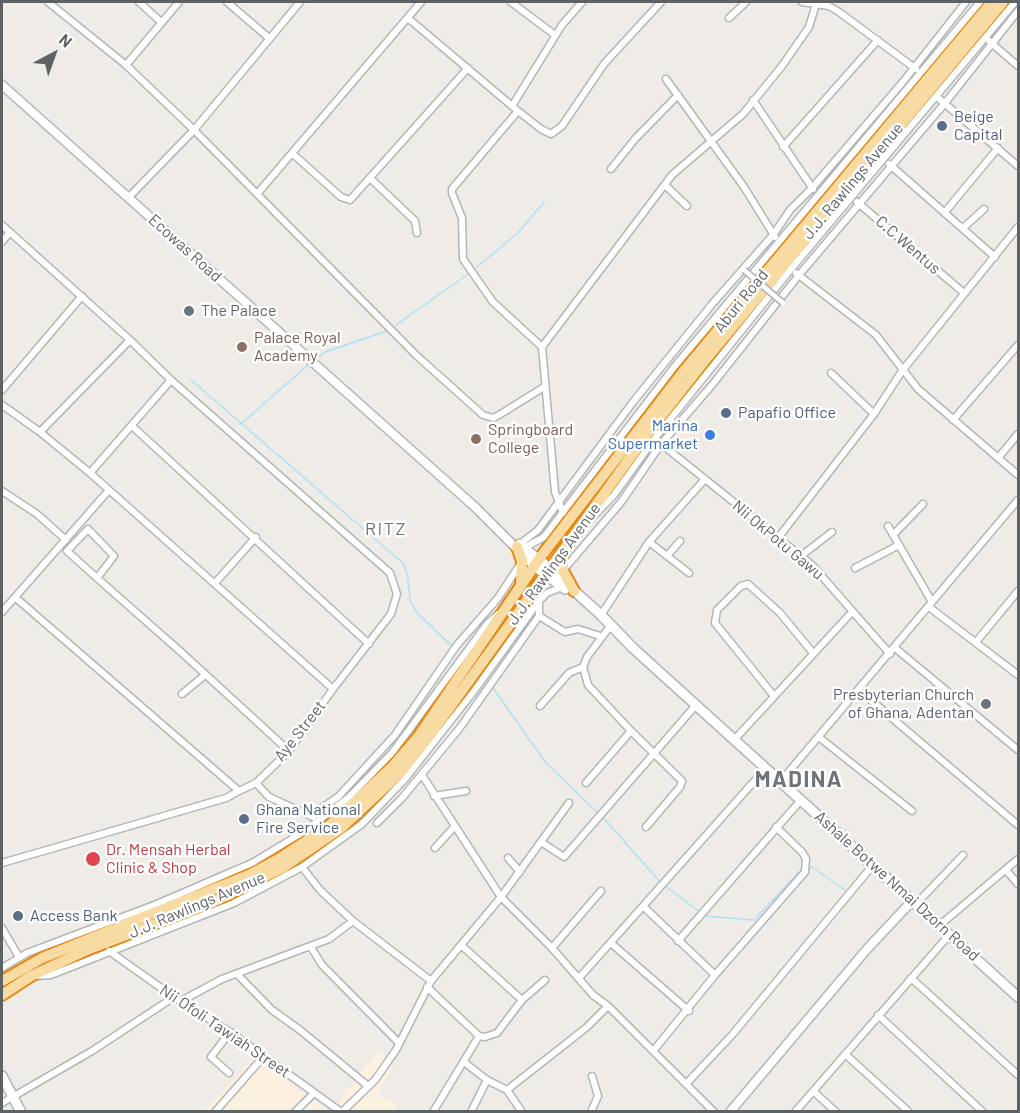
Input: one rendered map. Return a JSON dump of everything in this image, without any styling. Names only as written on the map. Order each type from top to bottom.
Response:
[{"type":"highway","name":"Aburi Road","points":[[504,610],[520,587],[542,567],[558,535],[639,420],[845,170],[992,2]]},
{"type":"highway","name":"J.J. Rawlings Avenue","points":[[2,995],[31,976],[89,949],[211,903],[284,872],[358,814],[399,774],[445,722],[520,610],[542,567],[565,549],[648,433],[1006,5]]},
{"type":"highway","points":[[519,544],[522,561],[520,587]]},
{"type":"highway","points":[[565,549],[563,571],[574,591]]},
{"type":"highway","name":"J.J. Rawlings Avenue","points":[[2,982],[13,973],[107,926],[277,860],[318,834],[418,737],[504,610]]},
{"type":"main road","points":[[542,567],[562,587],[612,628]]},
{"type":"main road","points":[[542,567],[574,591],[612,628]]},
{"type":"main road","name":"Ashale Botwe Nmai Dzorn Road","points":[[612,628],[1018,997]]},
{"type":"main road","points":[[2,1076],[21,1112]]},
{"type":"street","points":[[48,2],[126,65],[194,130],[417,356],[483,415],[493,418],[544,387]]},
{"type":"street","points":[[139,2],[161,22]]},
{"type":"street","points":[[126,65],[179,2]]},
{"type":"street","points":[[227,2],[269,38]]},
{"type":"street","points":[[128,198],[194,130],[300,2]]},
{"type":"street","points":[[257,194],[409,19],[421,2]]},
{"type":"street","points":[[511,2],[555,35]]},
{"type":"street","points":[[512,106],[555,35],[582,2]]},
{"type":"street","points":[[409,19],[518,111],[551,134],[556,131],[604,64],[661,2]]},
{"type":"street","points":[[729,18],[746,2]]},
{"type":"street","points":[[802,2],[839,12],[921,73]]},
{"type":"street","points":[[519,544],[535,534],[557,502],[713,303],[773,235],[790,210],[812,188],[915,68],[966,2]]},
{"type":"street","points":[[519,544],[544,537],[777,243],[818,194],[845,170],[980,2]]},
{"type":"street","points":[[582,526],[597,515],[614,495],[709,362],[852,197],[871,167],[884,160],[937,97],[985,38],[1006,5],[1015,2]]},
{"type":"street","points":[[563,513],[557,502],[544,387],[542,347],[682,165],[743,114],[809,27],[816,4]]},
{"type":"street","points":[[563,571],[635,484],[661,444],[712,385],[799,275],[945,104],[1017,12],[1006,5]]},
{"type":"street","points":[[952,19],[960,25]]},
{"type":"street","points":[[985,38],[1018,66]]},
{"type":"street","points":[[783,147],[878,40]]},
{"type":"street","points":[[293,154],[346,200],[350,200],[468,68]]},
{"type":"street","points":[[666,79],[712,142],[777,243]]},
{"type":"street","name":"Ecowas Road","points":[[2,85],[519,544],[542,567]]},
{"type":"street","points":[[611,169],[635,139],[678,95]]},
{"type":"street","points":[[937,97],[1018,166]]},
{"type":"street","points":[[753,100],[783,147],[818,194]]},
{"type":"street","points":[[518,111],[452,189],[452,193],[462,218],[463,259],[493,302],[542,347]]},
{"type":"street","points":[[945,212],[998,148]]},
{"type":"street","points":[[884,160],[995,257]]},
{"type":"street","points":[[371,178],[415,221],[417,233]]},
{"type":"street","points":[[665,185],[687,206]]},
{"type":"street","name":"C.C Wentus","points":[[852,197],[964,293]]},
{"type":"street","points":[[963,228],[984,209]]},
{"type":"street","points":[[2,225],[171,380],[390,573],[397,594],[391,614],[333,689]]},
{"type":"street","points":[[778,538],[874,414],[902,371],[1018,228]]},
{"type":"street","points":[[2,242],[10,232]]},
{"type":"street","points":[[791,269],[876,335],[902,371],[953,420],[1018,475]]},
{"type":"street","points":[[744,270],[783,303]]},
{"type":"street","points":[[2,390],[82,296]]},
{"type":"street","points":[[40,432],[130,340]]},
{"type":"street","points":[[953,420],[1018,345]]},
{"type":"street","points":[[831,373],[874,414]]},
{"type":"street","points":[[90,473],[171,380]]},
{"type":"street","name":"Aye Street","points":[[2,405],[40,432],[90,473],[333,689],[289,751],[256,783],[226,798],[2,863]]},
{"type":"street","points":[[132,426],[256,537],[369,644]]},
{"type":"street","points":[[998,458],[1018,434]]},
{"type":"street","name":"Nii OkPotu Gawu","points":[[655,438],[801,556],[890,654]]},
{"type":"street","points":[[601,615],[649,542],[705,479]]},
{"type":"street","points":[[2,612],[109,490]]},
{"type":"street","points":[[2,491],[37,514],[66,540]]},
{"type":"street","points":[[781,781],[820,738],[1018,500]]},
{"type":"street","points":[[893,535],[923,504]]},
{"type":"street","points":[[888,526],[930,604],[1018,675]]},
{"type":"street","points":[[97,578],[114,556],[88,529],[67,551],[289,751]]},
{"type":"street","points":[[801,556],[832,531]]},
{"type":"street","points":[[215,583],[256,537]]},
{"type":"street","points":[[667,556],[681,541]]},
{"type":"street","points":[[649,542],[689,573]]},
{"type":"street","points":[[855,568],[899,545]]},
{"type":"street","points":[[311,815],[338,797],[395,735],[457,645],[498,598],[522,561]]},
{"type":"street","points":[[774,696],[715,623],[717,610],[741,586],[748,584],[780,613],[813,653]]},
{"type":"street","points":[[31,976],[51,975],[234,903],[284,872],[302,867],[369,817],[405,779],[445,722],[539,601],[547,592],[562,587]]},
{"type":"street","points":[[976,642],[1018,591]]},
{"type":"street","points":[[16,598],[239,791]]},
{"type":"street","points":[[377,823],[422,776],[459,729],[540,616],[539,601]]},
{"type":"street","points":[[735,739],[852,612]]},
{"type":"street","points":[[540,616],[565,632],[578,629],[600,636]]},
{"type":"street","points":[[540,705],[568,673],[583,667],[600,636],[612,628]]},
{"type":"street","points":[[895,648],[1018,750]]},
{"type":"street","points":[[583,667],[588,685],[682,781],[680,788],[646,826]]},
{"type":"street","points":[[182,694],[205,675]]},
{"type":"street","points":[[859,690],[1018,825]]},
{"type":"street","points":[[541,843],[564,857],[696,705]]},
{"type":"street","points":[[586,783],[631,731]]},
{"type":"street","points":[[820,738],[912,811]]},
{"type":"street","points":[[579,978],[612,944],[766,768]]},
{"type":"street","points":[[422,776],[501,897],[552,948],[593,995],[608,1006],[654,1050],[714,1112]]},
{"type":"street","points":[[256,783],[269,797],[311,815],[318,822]]},
{"type":"street","points":[[232,877],[318,822],[369,784]]},
{"type":"street","points":[[435,796],[466,791]]},
{"type":"street","points":[[678,941],[801,800]]},
{"type":"street","points":[[342,1112],[368,1086],[399,1043],[431,981],[501,897],[569,803]]},
{"type":"street","points":[[435,848],[455,826]]},
{"type":"street","points":[[654,1050],[689,1011],[715,975],[806,868],[802,852],[776,827]]},
{"type":"street","points":[[730,1112],[867,949],[963,855]]},
{"type":"street","points":[[508,858],[520,872]]},
{"type":"street","points":[[940,925],[1018,859]]},
{"type":"street","points":[[687,1083],[732,1035],[873,865]]},
{"type":"street","points":[[302,867],[320,890],[353,921],[431,981]]},
{"type":"street","points":[[1006,870],[1018,884]]},
{"type":"street","points":[[552,948],[601,891]]},
{"type":"street","points":[[644,907],[715,975]]},
{"type":"street","points":[[181,1001],[204,987],[329,939],[353,921]]},
{"type":"street","points":[[2,968],[19,957],[107,926]]},
{"type":"street","points":[[2,928],[19,957]]},
{"type":"street","points":[[795,1112],[950,934]]},
{"type":"street","points":[[612,944],[689,1011]]},
{"type":"street","points":[[461,945],[522,1000]]},
{"type":"street","points":[[311,947],[322,965],[399,1043]]},
{"type":"street","name":"Nii Ofoli Tawiah Street","points":[[109,951],[174,997],[230,1032],[342,1112]]},
{"type":"street","points":[[237,974],[272,1010],[368,1086]]},
{"type":"street","points":[[911,978],[1018,1075]]},
{"type":"street","points":[[427,987],[479,1036],[497,1034],[522,1000],[545,980]]},
{"type":"street","points":[[2,1103],[92,1051],[174,997]]},
{"type":"street","points":[[507,1090],[587,1027],[608,1006]]},
{"type":"street","points":[[878,1016],[983,1112]]},
{"type":"street","points":[[229,1073],[211,1057],[230,1032]]},
{"type":"street","points":[[433,1112],[479,1036]]},
{"type":"street","points":[[845,1054],[909,1112]]},
{"type":"street","points":[[215,1112],[264,1056]]},
{"type":"street","points":[[464,1062],[487,1080],[507,1090],[522,1112]]},
{"type":"street","points":[[591,1112],[598,1096],[592,1076]]},
{"type":"street","points":[[471,1112],[487,1080]]},
{"type":"street","points":[[813,1091],[836,1112]]},
{"type":"street","points":[[295,1112],[314,1092]]},
{"type":"shaded area","points":[[378,1051],[394,1065],[377,1094],[397,1105],[394,1111],[331,1112]]},
{"type":"shaded area","points":[[254,1057],[328,1111],[203,1112]]},
{"type":"waterway","points":[[477,267],[518,233],[544,202]]},
{"type":"waterway","points":[[396,325],[468,274]]},
{"type":"waterway","points":[[316,359],[325,352],[387,331]]},
{"type":"waterway","points":[[242,423],[307,366]]},
{"type":"waterway","points":[[191,380],[404,564],[410,600],[417,613],[452,646]]},
{"type":"waterway","points":[[493,688],[546,763],[598,813]]},
{"type":"waterway","points":[[602,816],[660,882]]},
{"type":"waterway","points":[[808,869],[812,867],[845,890]]},
{"type":"waterway","points":[[705,916],[754,920],[803,870]]},
{"type":"waterway","points":[[664,885],[701,913]]},
{"type":"place","name":"Beige Capital","points":[[942,126]]},
{"type":"place","name":"The Palace","points":[[189,311]]},
{"type":"place","name":"Palace Royal Academy","points":[[242,347]]},
{"type":"place","name":"Papafio Office","points":[[726,413]]},
{"type":"place","name":"Marina Supermarket","points":[[710,435]]},
{"type":"place","name":"Springboard College","points":[[476,439]]},
{"type":"place","name":"Presbyterian Church of Ghana, Adentan","points":[[986,704]]},
{"type":"place","name":"Ghana National Fire Service","points":[[244,819]]},
{"type":"place","name":"Dr. Mensah Herbal Clinic & Shop","points":[[93,859]]},
{"type":"place","name":"Access Bank","points":[[18,916]]},
{"type":"district","name":"RITZ","points":[[386,529]]},
{"type":"district","name":"MADINA","points":[[799,780]]}]
